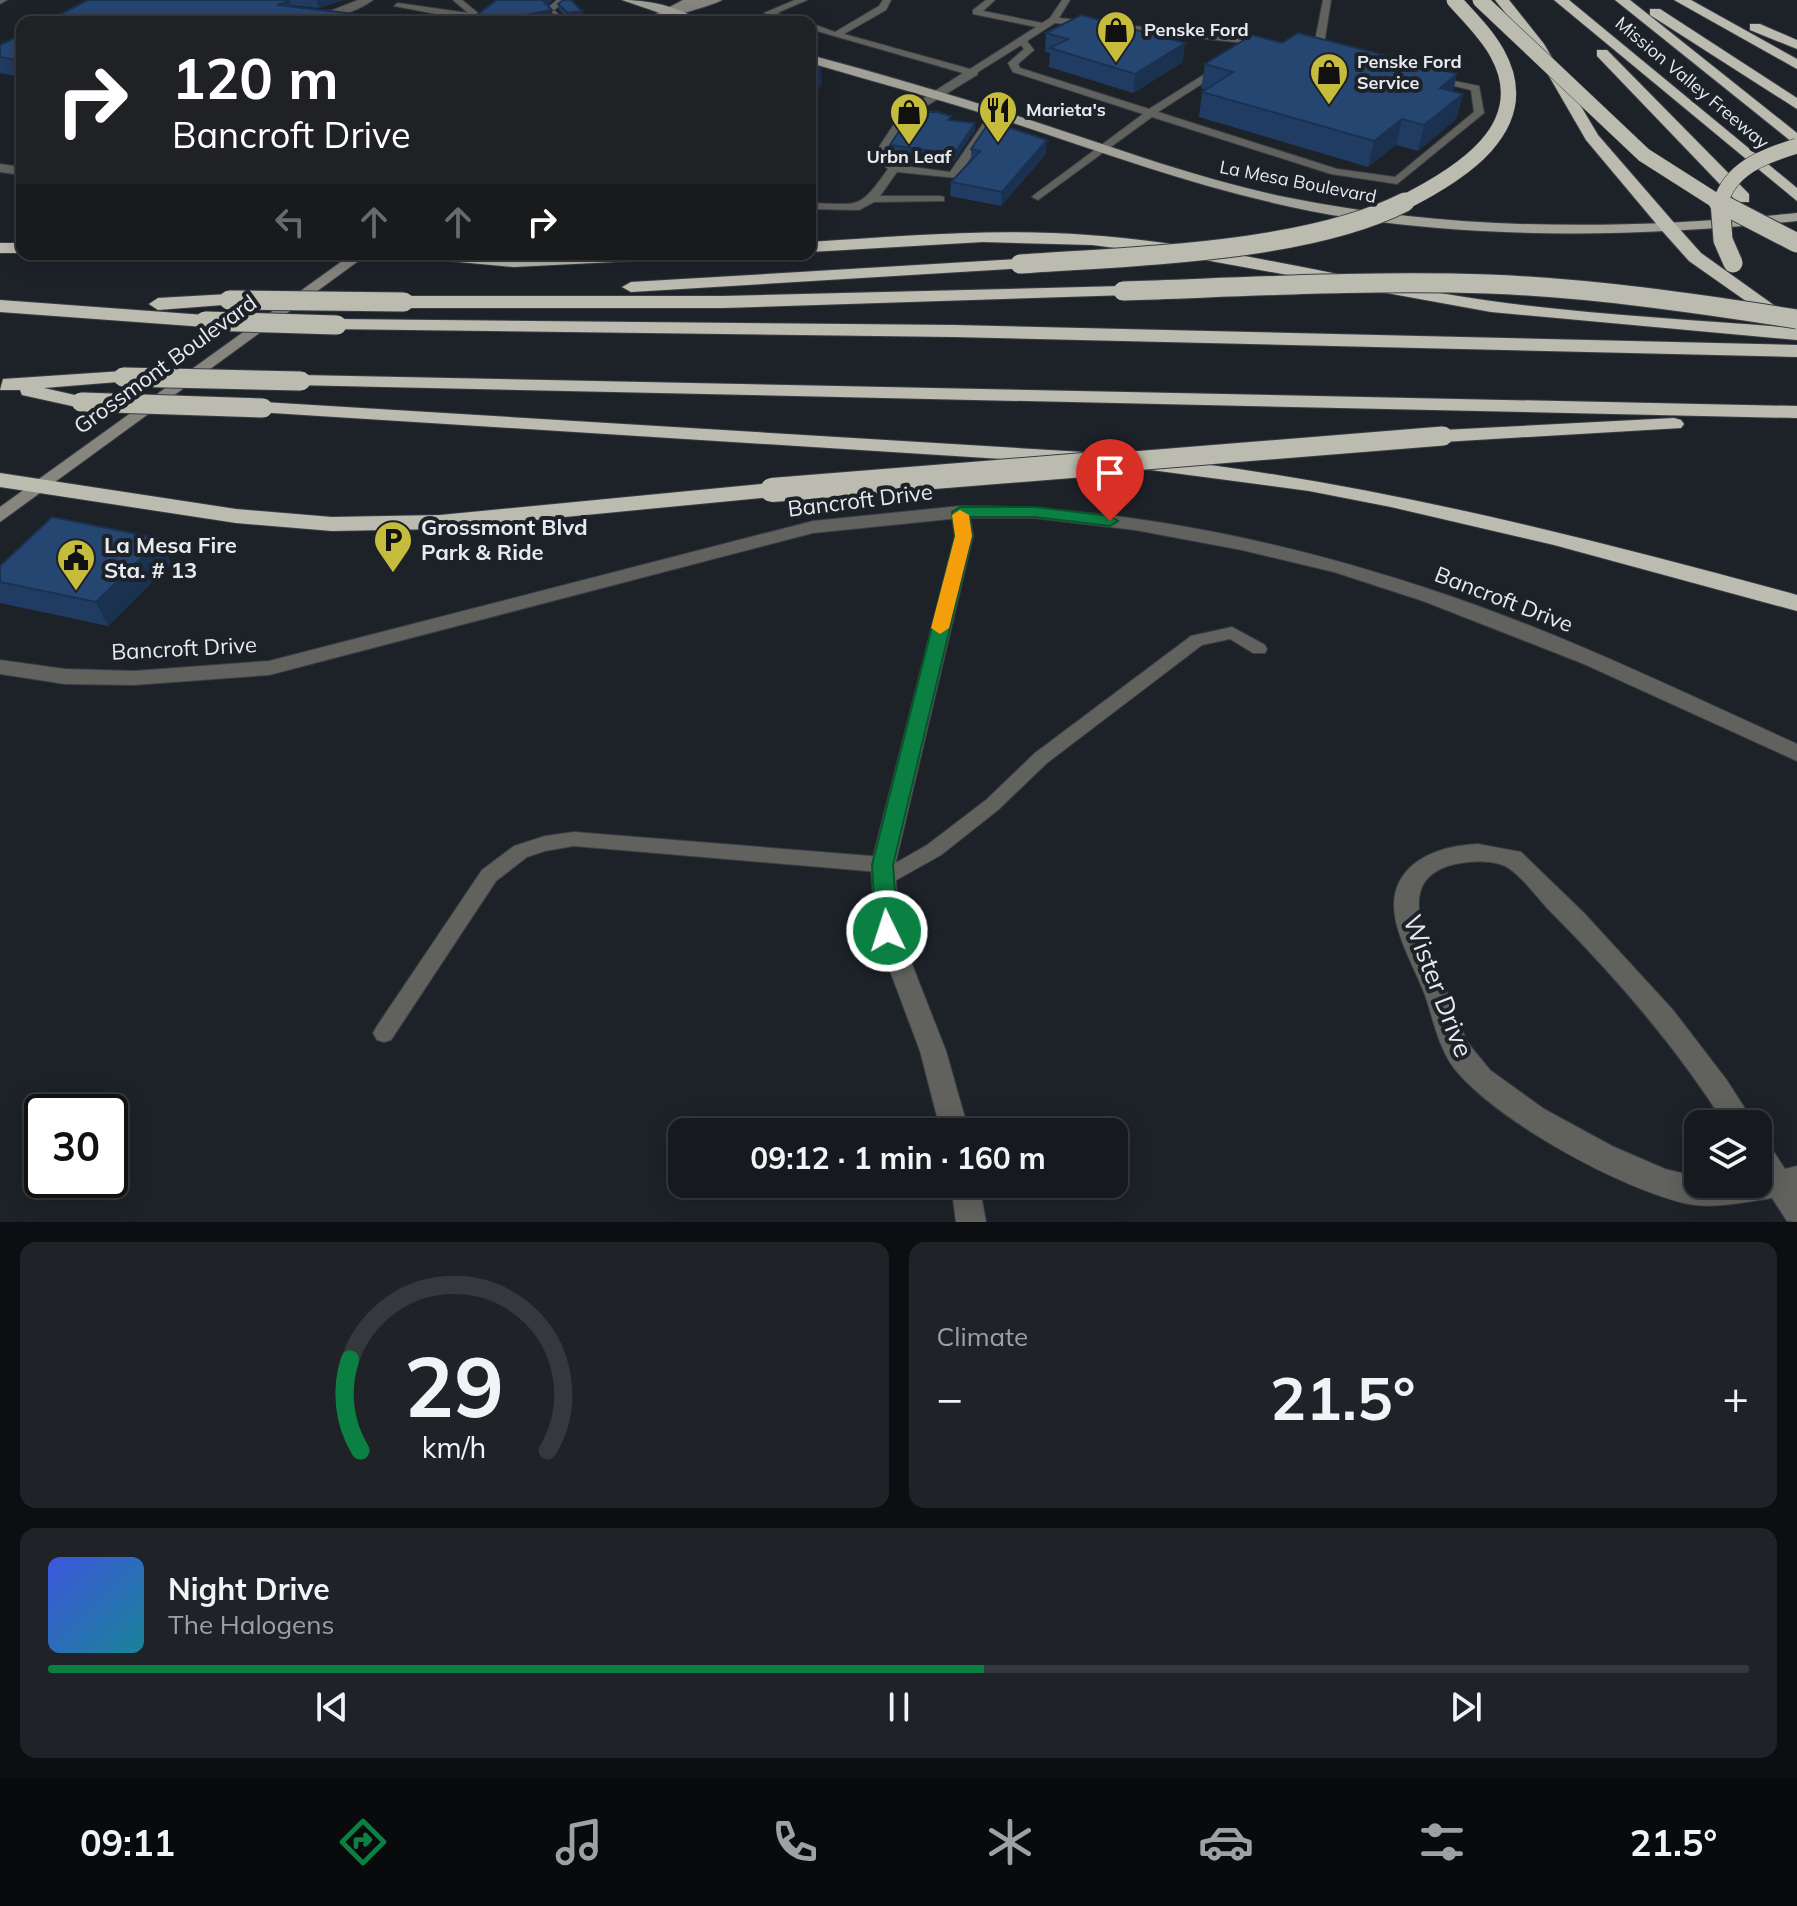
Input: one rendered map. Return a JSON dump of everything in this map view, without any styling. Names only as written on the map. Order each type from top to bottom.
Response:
[{"type":"highway","points":[[404,302],[1020,264],[1219,248],[1306,233],[1373,214],[1426,192],[1456,174],[1494,137],[1504,119],[1509,92],[1502,62],[1494,47],[1454,0]]},
{"type":"highway","points":[[1480,0],[1644,155],[1738,215],[1797,246]]},
{"type":"highway","points":[[1502,0],[1537,44],[1591,137],[1670,229],[1695,257],[1797,332]]},
{"type":"highway","name":"Mission Valley Freeway","points":[[1622,0],[1797,143]]},
{"type":"highway","points":[[1636,0],[1797,105]]},
{"type":"highway","points":[[1681,0],[1797,65]]},
{"type":"highway","points":[[1699,0],[1797,45]]},
{"type":"highway","points":[[1556,5],[1743,198],[1797,246]]},
{"type":"highway","name":"Mission Valley Freeway","points":[[1556,5],[1797,196]]},
{"type":"highway","points":[[1797,143],[1744,168],[1723,192],[1717,223],[1733,263],[1762,295],[1797,320]]},
{"type":"highway","points":[[816,247],[1040,237],[1121,244],[1251,262],[1448,301],[1613,320],[1797,332]]},
{"type":"highway","points":[[492,260],[554,260]]},
{"type":"highway","points":[[67,309],[229,300],[723,302],[1365,284],[1487,284],[1613,293],[1797,320]]},
{"type":"highway","points":[[0,306],[205,321],[337,325],[954,331],[1797,351]]},
{"type":"highway","points":[[1,385],[123,377],[1797,412]]},
{"type":"highway","points":[[1,385],[81,402],[263,408],[961,448],[1153,464],[1363,493],[1581,543],[1797,603]]},
{"type":"highway","points":[[0,480],[236,516],[332,524],[440,522],[772,490],[1443,436],[1697,423],[1747,411]]},
{"type":"main road","points":[[627,0],[682,16]]},
{"type":"main road","points":[[662,0],[671,11]]},
{"type":"main road","points":[[660,16],[691,0]]},
{"type":"main road","points":[[671,11],[717,0]]},
{"type":"main road","name":"La Mesa Boulevard","points":[[816,63],[995,114],[1226,187],[1340,212],[1524,229],[1670,229],[1797,217]]},
{"type":"main road","name":"Grossmont Boulevard","points":[[0,516],[353,260]]},
{"type":"street","points":[[306,14],[325,15],[368,0]]},
{"type":"street","points":[[951,1118],[933,1051],[887,931],[883,872],[964,536],[960,512]]},
{"type":"street","name":"Bancroft Drive","points":[[0,667],[115,677],[202,676],[269,668],[813,527],[960,512],[1035,512],[1135,524],[1338,567],[1504,623],[1797,753]]},
{"type":"street","name":"Wister Drive","points":[[1684,1189],[1623,1167],[1489,1090],[1462,1059],[1410,927],[1407,895],[1421,870],[1450,854],[1469,851],[1490,852],[1513,859],[1635,980],[1716,1083],[1732,1110]]},
{"type":"street","points":[[1772,1166],[1787,1182],[1797,1211]]},
{"type":"street","points":[[967,1198],[971,1222]]},
{"type":"lane","points":[[457,0],[474,13],[470,16]]},
{"type":"lane","points":[[556,16],[549,10],[563,0]]},
{"type":"lane","points":[[778,16],[768,13],[803,0]]},
{"type":"lane","points":[[836,35],[883,8],[887,0]]},
{"type":"lane","points":[[991,0],[976,12],[1040,25]]},
{"type":"lane","points":[[1053,20],[1066,0]]},
{"type":"lane","points":[[1318,51],[1327,0]]},
{"type":"lane","points":[[398,6],[462,16]]},
{"type":"lane","points":[[995,114],[953,176],[894,168],[878,156],[906,114],[974,73],[1040,25],[1053,20],[1277,44]]},
{"type":"lane","points":[[816,28],[974,73]]},
{"type":"lane","points":[[1021,39],[1029,50],[1013,63],[1016,70],[1335,172],[1397,181],[1479,113],[1476,88],[1418,75]]},
{"type":"lane","points":[[1252,49],[1264,42]]},
{"type":"lane","points":[[1304,48],[1332,54]]},
{"type":"lane","points":[[1038,197],[1151,113],[1228,64]]},
{"type":"lane","points":[[816,206],[859,207],[872,199],[894,168]]},
{"type":"lane","points":[[872,199],[940,199]]},
{"type":"lane","points":[[384,1033],[479,887],[496,865],[517,851],[543,842],[574,839],[883,872],[934,850],[992,805],[1041,758],[1197,640],[1232,633],[1259,649]]},
{"type":"building","points":[[88,0],[284,0],[289,1],[277,5],[373,16],[57,16]]},
{"type":"building","points":[[497,0],[542,0],[552,10],[520,16],[475,16]]},
{"type":"building","points":[[571,0],[582,11],[568,13],[558,4]]},
{"type":"building","points":[[1081,15],[1185,43],[1135,74],[1050,48],[1068,39],[1046,33]]},
{"type":"building","name":"Penske Ford Service","points":[[1298,33],[1457,74],[1440,88],[1463,94],[1424,125],[1402,119],[1374,141],[1202,92],[1233,72],[1205,64],[1252,35],[1282,43]]},
{"type":"building","points":[[16,37],[16,60],[0,57],[0,45]]},
{"type":"building","points":[[912,112],[937,112],[951,116],[948,120],[975,123],[954,154],[890,145]]},
{"type":"building","points":[[990,121],[1047,140],[1002,192],[951,182],[980,151],[971,149]]},
{"type":"building","points":[[52,517],[161,539],[96,602],[0,582],[0,566]]},
{"type":"slow traffic","points":[[940,628],[964,536],[960,515]]},
{"type":"place","name":"Penske Ford","points":[[1116,64]]},
{"type":"place","name":"Penske Ford Service","points":[[1329,106]]},
{"type":"place","name":"Marieta's","points":[[998,144]]},
{"type":"place","name":"Urbn Leaf","points":[[909,146]]},
{"type":"place","name":"Grossmont Blvd Park & Ride","points":[[393,574]]},
{"type":"place","name":"La Mesa Fire Sta. # 13","points":[[76,592]]},
{"type":"route","points":[[887,931],[883,865],[926,679],[964,536],[960,512],[1035,512],[1110,521]]}]
